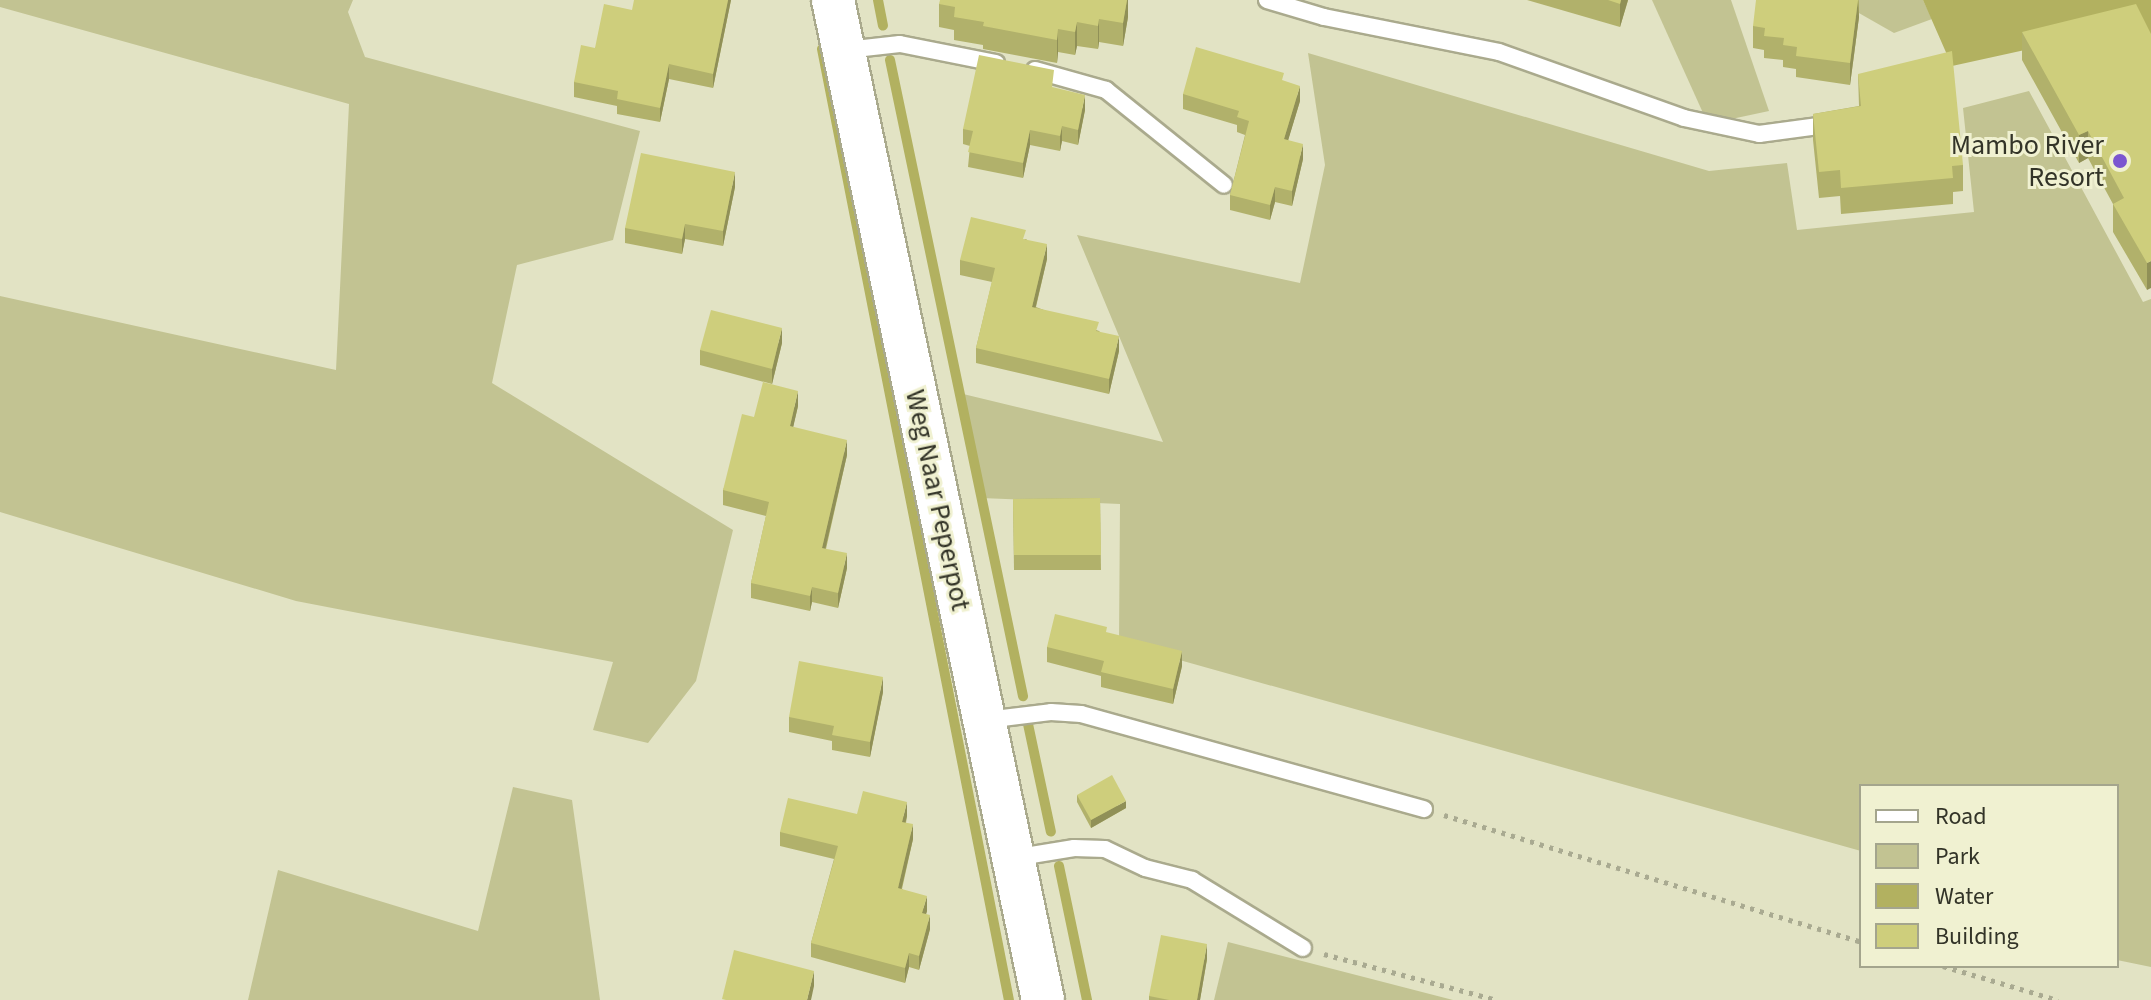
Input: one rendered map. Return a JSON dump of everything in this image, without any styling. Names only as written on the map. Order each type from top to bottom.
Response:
[{"type":"street","name":"Weg Naar Peperpot","points":[[833,0],[1043,1000]]},
{"type":"lane","points":[[1267,0],[1324,17],[1499,52],[1684,118],[1714,125],[1759,134],[1814,129],[1849,120]]},
{"type":"lane","points":[[844,50],[900,44],[1066,76],[1106,90],[1224,185]]},
{"type":"lane","points":[[984,720],[1051,712],[1081,714],[1424,809]]},
{"type":"lane","points":[[1011,858],[1074,848],[1105,849],[1145,868],[1192,880],[1303,948]]},
{"type":"path","points":[[1424,809],[1859,941]]},
{"type":"path","points":[[1303,948],[1497,1000]]},
{"type":"path","points":[[1950,968],[2058,1000]]},
{"type":"green space","points":[[0,0],[353,0],[348,12],[365,57],[640,131],[613,240],[517,265],[492,383],[733,530],[696,681],[648,743],[593,730],[613,662],[296,601],[0,512],[0,296],[336,370],[349,104],[0,7]]},
{"type":"green space","points":[[1652,0],[1731,0],[1769,111],[1708,124]]},
{"type":"green space","points":[[1836,0],[1923,0],[1932,19],[1894,33]]},
{"type":"green space","points":[[1308,53],[1709,171],[1787,163],[1797,230],[1974,212],[1963,108],[2029,91],[2143,302],[2151,299],[2151,967],[2119,960],[2119,784],[1859,784],[1859,850],[1119,643],[1120,504],[981,498],[959,393],[1163,442],[1077,235],[1300,283],[1325,165]]},
{"type":"green space","points":[[513,787],[572,800],[600,1000],[248,1000],[278,870],[478,931]]},
{"type":"green space","points":[[1228,942],[1453,1000],[1214,1000]]},
{"type":"water","points":[[1923,0],[2151,0],[2151,46],[2139,25],[1952,66]]},
{"type":"building","points":[[634,0],[728,0],[713,74],[669,64],[660,108],[617,99],[618,91],[574,82],[581,45],[595,48],[604,4],[632,10]]},
{"type":"building","points":[[940,0],[1127,0],[1123,23],[1099,19],[1098,26],[1077,22],[1075,32],[1058,29],[1057,40],[983,26],[984,22],[954,17],[955,7],[939,4]]},
{"type":"building","points":[[1756,0],[1858,0],[1850,63],[1796,56],[1797,47],[1783,45],[1784,38],[1764,36],[1765,28],[1753,26]]},
{"type":"building","name":"Mambo River Resort","points":[[2136,4],[2151,34],[2151,261],[2147,263],[2113,204],[2124,198],[2088,131],[2079,135],[2022,32]]},
{"type":"building","points":[[1196,47],[1284,73],[1282,80],[1300,86],[1284,139],[1303,144],[1292,191],[1275,187],[1270,205],[1230,195],[1249,121],[1237,117],[1239,111],[1183,94]]},
{"type":"building","points":[[1952,51],[1963,165],[1952,166],[1953,178],[1841,188],[1840,170],[1819,172],[1813,114],[1861,106],[1858,74]]},
{"type":"building","points":[[979,55],[1054,70],[1052,87],[1085,95],[1078,130],[1062,126],[1060,136],[1030,130],[1023,163],[968,152],[973,131],[963,129]]},
{"type":"building","points":[[641,153],[735,172],[723,231],[685,224],[682,239],[625,228]]},
{"type":"building","points":[[971,217],[1026,230],[1023,239],[1047,244],[1032,307],[1099,322],[1096,331],[1119,336],[1109,379],[976,348],[995,268],[960,260]]},
{"type":"building","points":[[711,310],[782,328],[772,369],[700,350]]},
{"type":"building","points":[[763,382],[798,391],[790,426],[847,440],[822,548],[847,553],[838,593],[812,587],[810,596],[751,583],[769,502],[723,490],[742,414],[754,417]]},
{"type":"building","points":[[1100,498],[1101,555],[1014,555],[1013,499]]},
{"type":"building","points":[[1055,614],[1107,627],[1106,632],[1182,651],[1173,689],[1101,672],[1104,661],[1047,647]]},
{"type":"building","points":[[799,661],[883,677],[870,742],[832,735],[834,726],[789,717]]},
{"type":"building","points":[[1112,775],[1126,801],[1091,820],[1077,795]]},
{"type":"building","points":[[863,791],[907,802],[902,822],[913,824],[898,888],[927,896],[922,913],[930,915],[919,956],[909,953],[905,968],[811,943],[838,846],[780,832],[788,798],[857,814]]},
{"type":"building","points":[[1161,935],[1207,944],[1197,1000],[1149,996]]},
{"type":"building","points":[[734,950],[814,971],[807,1000],[722,999]]},
{"type":"waterway","points":[[878,0],[883,26]]},
{"type":"waterway","points":[[822,49],[1009,1000]]},
{"type":"waterway","points":[[890,60],[1023,696]]},
{"type":"waterway","points":[[1028,724],[1051,832]]},
{"type":"waterway","points":[[1059,866],[1087,1000]]},
{"type":"place","name":"Mambo River Resort","points":[[2120,161]]}]
